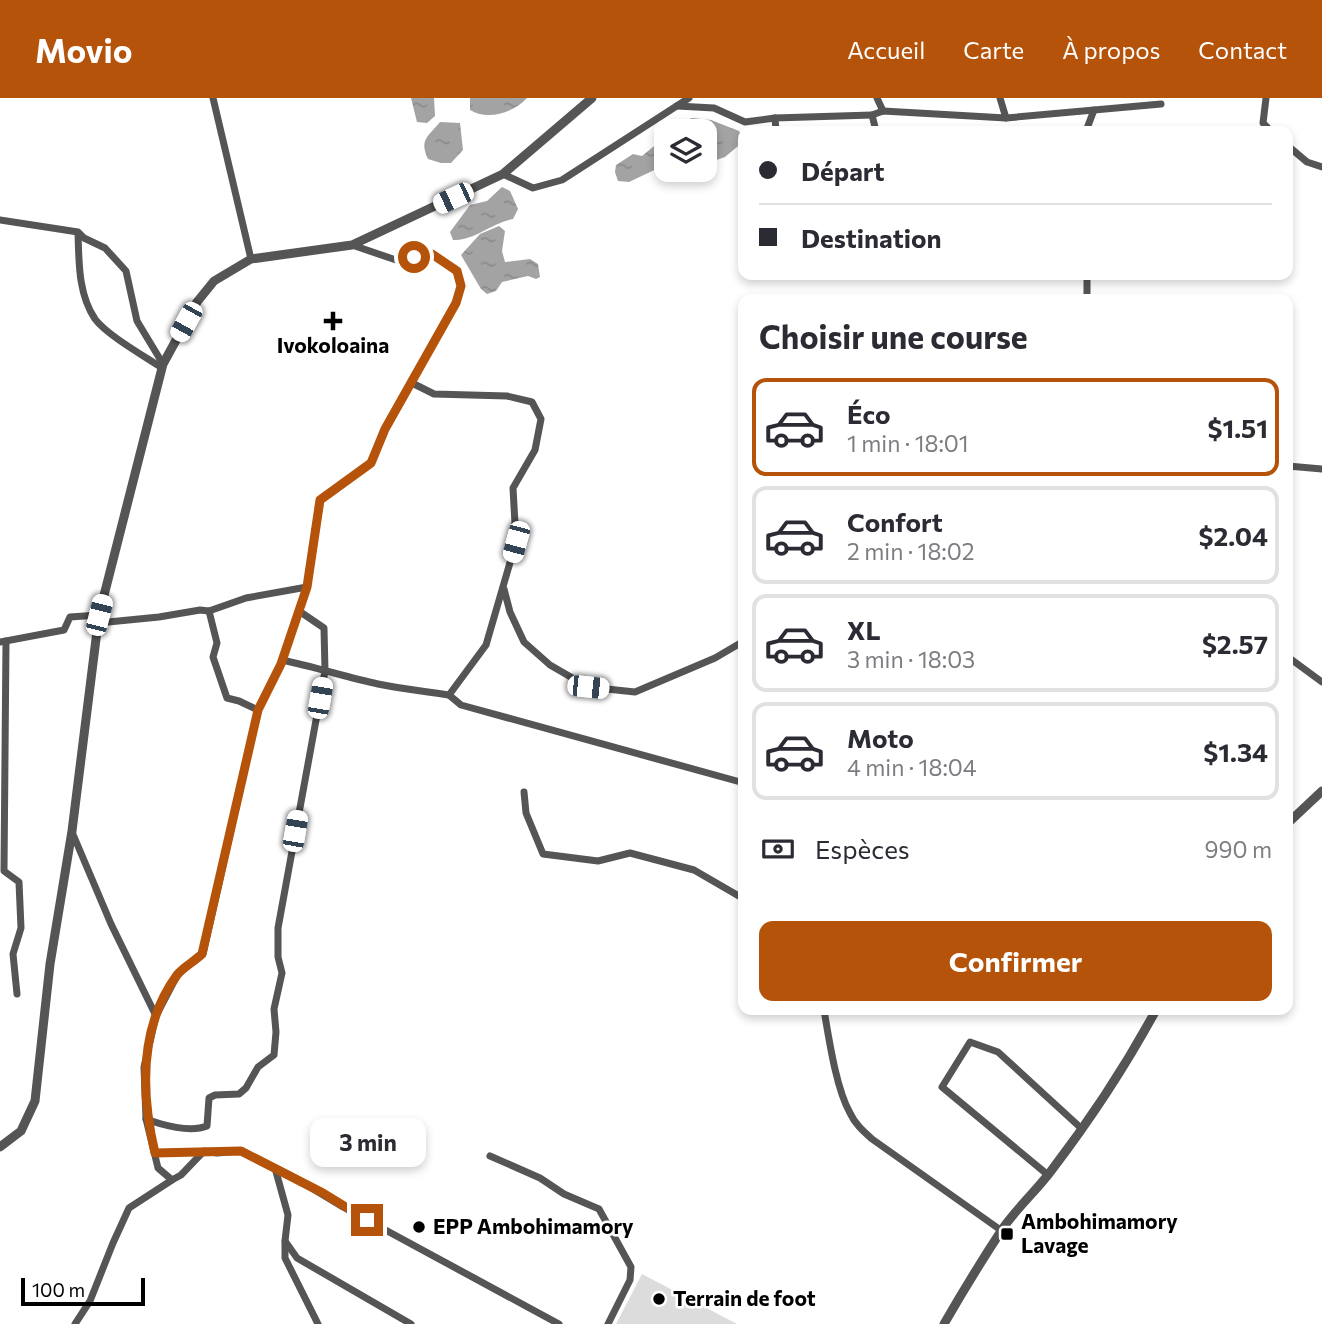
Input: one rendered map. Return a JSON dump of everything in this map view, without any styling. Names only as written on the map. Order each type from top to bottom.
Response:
[{"type":"street","points":[[213,98],[251,259]]},
{"type":"street","points":[[0,1147],[21,1131],[35,1101],[50,964],[72,831],[98,619],[162,366],[197,302],[214,281],[251,259],[352,244],[503,174],[592,98]]},
{"type":"street","points":[[503,174],[533,188],[562,180],[689,98]]},
{"type":"street","points":[[877,98],[883,111]]},
{"type":"street","points":[[1000,98],[1006,118]]},
{"type":"street","points":[[1265,98],[1263,123],[1266,126]]},
{"type":"street","points":[[674,106],[714,108],[746,122],[775,118],[872,114],[883,111],[1006,118],[1161,104]]},
{"type":"street","points":[[1088,126],[1094,110]]},
{"type":"street","points":[[872,114],[875,126]]},
{"type":"street","points":[[775,118],[776,126]]},
{"type":"street","points":[[1293,149],[1307,162],[1322,167]]},
{"type":"street","points":[[0,220],[78,232],[83,238],[105,248],[126,271],[137,321],[162,366]]},
{"type":"street","points":[[78,232],[79,274],[95,319],[162,366]]},
{"type":"street","points":[[172,1180],[158,1168],[146,1119],[144,1067],[156,1016],[178,974],[202,954],[258,710],[282,660],[307,587],[320,500],[371,463],[385,429],[456,303],[461,286],[457,271],[432,254],[396,260],[352,244]]},
{"type":"street","points":[[412,383],[434,394],[507,396],[532,402],[541,419],[535,450],[513,488],[516,542],[486,645],[449,695]]},
{"type":"street","points":[[1293,466],[1322,469]]},
{"type":"street","points":[[17,994],[13,954],[20,928],[19,882],[4,871],[3,642],[64,630],[70,617],[98,619],[209,611],[246,598],[307,587]]},
{"type":"street","points":[[504,588],[510,612],[524,642],[550,665],[588,687],[635,692],[715,658],[738,645]]},
{"type":"street","points":[[209,611],[217,643],[213,657],[227,698],[258,710]]},
{"type":"street","points":[[146,1119],[164,1125],[200,1129],[206,1126],[209,1098],[215,1095],[239,1094],[246,1088],[258,1067],[274,1055],[274,1009],[282,973],[278,957],[278,928],[325,671],[324,628],[299,611]]},
{"type":"street","points":[[282,660],[307,664],[379,684],[449,695],[461,705],[738,781]]},
{"type":"street","points":[[1293,661],[1322,682]]},
{"type":"street","points":[[1293,818],[1322,791]]},
{"type":"street","points":[[524,792],[526,813],[543,854],[598,862],[630,853],[694,870],[738,896]]},
{"type":"street","points":[[72,831],[111,925],[156,1016]]},
{"type":"street","points":[[825,1015],[840,1084],[849,1112],[858,1126],[872,1139],[1002,1231]]},
{"type":"street","points":[[944,1324],[976,1267],[1082,1129],[1153,1015]]},
{"type":"street","points":[[1048,1175],[943,1087],[970,1042],[998,1052],[1082,1129]]},
{"type":"street","points":[[155,1153],[241,1151],[559,1324]]},
{"type":"street","points":[[75,1324],[90,1301],[129,1208],[181,1175],[204,1152]]},
{"type":"street","points":[[490,1156],[599,1209],[631,1267],[630,1280],[608,1324]]},
{"type":"street","points":[[275,1168],[288,1215],[285,1258],[318,1324]]},
{"type":"street","points":[[285,1241],[297,1258],[411,1324]]},
{"type":"shaded area","name":"Terrain de foot","points":[[642,1274],[737,1324],[616,1324]]},
{"type":"water","points":[[411,98],[434,98],[435,116],[427,123],[417,122]]},
{"type":"water","points":[[470,98],[527,98],[508,111],[485,115],[470,110]]},
{"type":"water","points":[[440,122],[460,123],[463,150],[451,163],[428,159],[425,152],[426,139]]},
{"type":"water","points":[[717,122],[738,131],[738,146],[717,160]]},
{"type":"water","points":[[654,146],[654,170],[629,182],[618,181],[616,165],[633,154],[642,156]]},
{"type":"water","points":[[502,187],[510,191],[518,209],[513,219],[469,237],[453,240],[450,232],[470,205],[487,201]]},
{"type":"water","points":[[499,226],[505,231],[502,251],[505,262],[530,259],[538,264],[540,277],[536,279],[528,276],[502,282],[496,291],[487,294],[481,289],[461,255],[480,234]]},
{"type":"place","name":"Ivokoloaina","points":[[333,321]]},
{"type":"place","name":"EPP Ambohimamory","points":[[419,1227]]},
{"type":"place","name":"Ambohimamory Lavage","points":[[1007,1234]]},
{"type":"place","name":"Terrain de foot","points":[[659,1299]]},
{"type":"route","points":[[367,1220],[323,1193],[241,1151],[155,1153],[146,1119],[144,1067],[156,1016],[178,974],[202,954],[258,710],[281,664],[307,587],[320,500],[371,463],[385,429],[456,303],[461,286],[457,271],[432,254],[414,257]]}]
